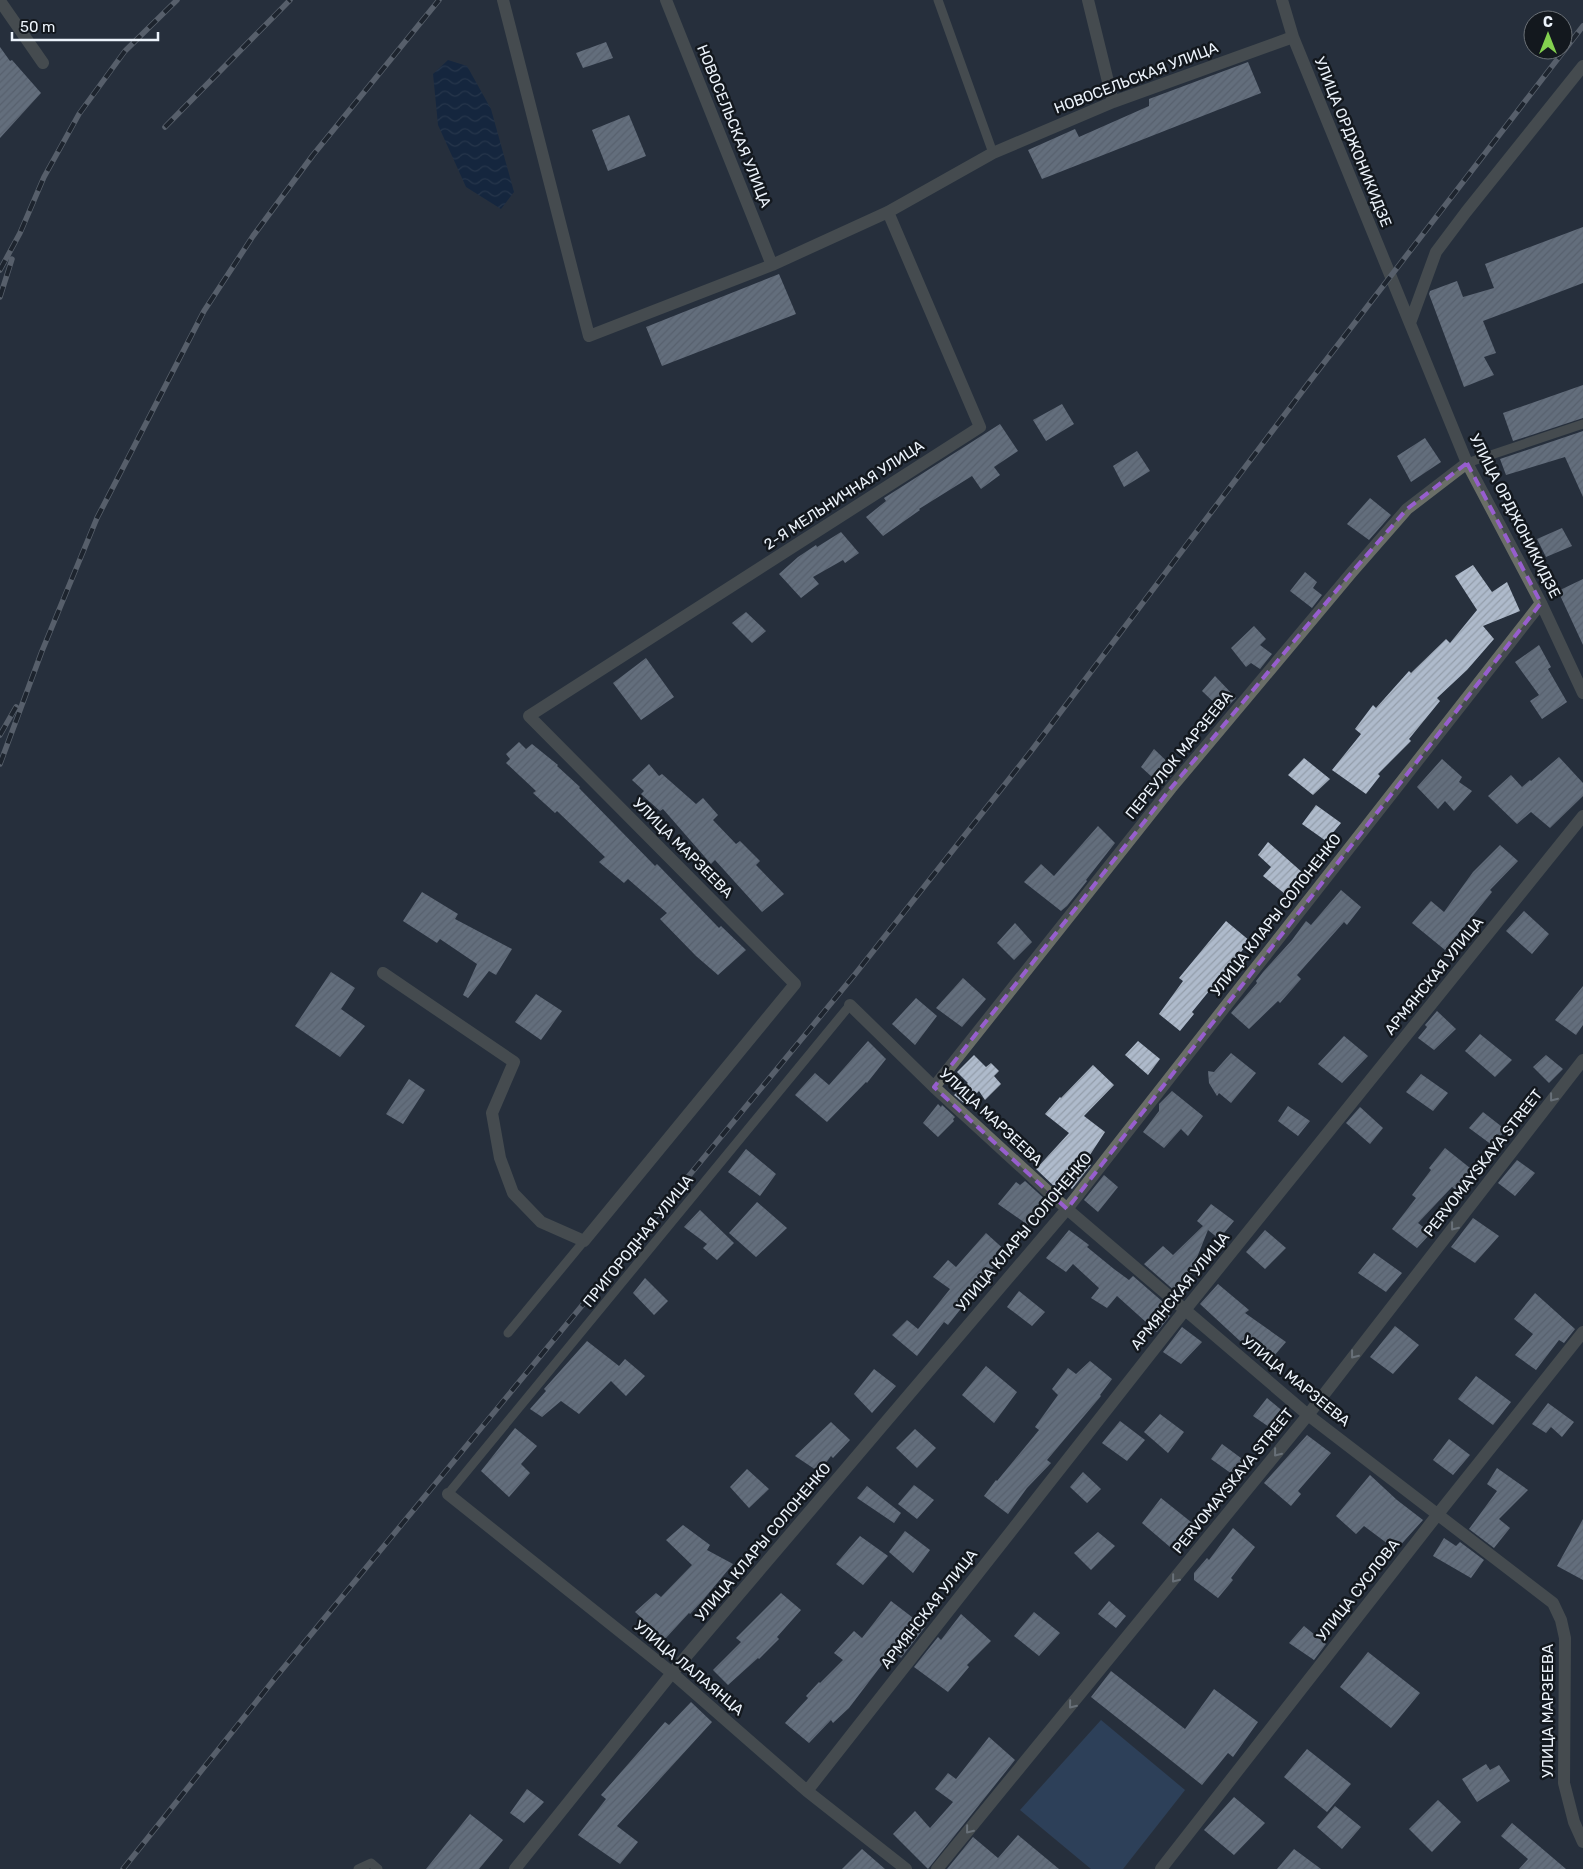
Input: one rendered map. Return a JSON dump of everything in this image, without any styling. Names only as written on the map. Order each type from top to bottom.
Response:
[{"type":"street","name":"НОВОСЕЛЬСКАЯ УЛИЦА","points":[[503,0],[589,336],[772,265],[888,212],[993,153],[1113,102],[1293,37]]},
{"type":"street","name":"НОВОСЕЛЬСКАЯ УЛИЦА","points":[[666,0],[772,265]]},
{"type":"street","points":[[1088,0],[1113,102]]},
{"type":"street","name":"УЛИЦА ОРДЖОНИКИДЗЕ","points":[[1282,0],[1293,37],[1468,463],[1541,603],[1583,693]]},
{"type":"street","points":[[0,2],[43,64]]},
{"type":"street","points":[[1410,323],[1436,252],[1583,66]]},
{"type":"street","name":"2-Я МЕЛЬНИЧНАЯ УЛИЦА","points":[[529,716],[980,427],[888,212]]},
{"type":"street","name":"ПЕРЕУЛОК МАРЗЕЕВА","points":[[934,1087],[1172,788],[1352,572],[1407,509],[1468,463]]},
{"type":"street","name":"УЛИЦА КЛАРЫ СОЛОНЕНКО","points":[[516,1869],[672,1673],[1067,1209],[1541,603]]},
{"type":"street","name":"УЛИЦА МАРЗЕЕВА","points":[[529,716],[795,984],[584,1241]]},
{"type":"street","name":"АРМЯНСКАЯ УЛИЦА","points":[[807,1791],[1185,1310],[1583,816]]},
{"type":"street","points":[[384,974],[514,1062],[492,1112],[500,1158],[513,1193],[541,1222],[584,1241]]},
{"type":"street","name":"УЛИЦА МАРЗЕЕВА","points":[[850,1005],[934,1087],[1067,1209],[1308,1415],[1553,1603],[1565,1638],[1564,1783],[1574,1822],[1583,1842]]},
{"type":"street","name":"PERVOMAYSKAYA STREET","points":[[937,1869],[1308,1415],[1583,1060]]},
{"type":"street","name":"УЛИЦА СУСЛОВА","points":[[1161,1869],[1438,1514],[1583,1332]]},
{"type":"street","name":"УЛИЦА ЛАЛАЯНЦА","points":[[448,1494],[672,1673],[807,1791],[906,1869]]},
{"type":"lane","points":[[938,0],[993,153]]},
{"type":"lane","points":[[1468,463],[1583,424]]},
{"type":"lane","name":"ПРИГОРОДНАЯ УЛИЦА","points":[[448,1494],[850,1005]]},
{"type":"lane","points":[[508,1333],[584,1241]]},
{"type":"lane","points":[[358,1869],[371,1863],[378,1869]]},
{"type":"highlighted area","points":[[1467,463],[1541,603],[1067,1209],[934,1087],[1171,788],[1352,572],[1407,509]]},
{"type":"shaded area","points":[[1101,1720],[1185,1790],[1123,1869],[1091,1869],[1020,1810]]},
{"type":"water","points":[[448,60],[467,66],[491,109],[514,192],[501,209],[466,187],[438,125],[433,74]]},
{"type":"building","points":[[606,42],[613,58],[583,68],[576,53]]},
{"type":"building","points":[[0,47],[10,61],[12,60],[41,93],[0,138]]},
{"type":"building","points":[[1248,62],[1261,93],[1042,179],[1028,150],[1075,129],[1079,137],[1149,106],[1149,99]]},
{"type":"building","points":[[629,115],[646,156],[608,171],[592,130]]},
{"type":"building","points":[[1583,227],[1583,283],[1483,321],[1496,353],[1484,357],[1494,375],[1464,387],[1429,294],[1430,291],[1457,281],[1463,297],[1494,288],[1485,264]]},
{"type":"building","points":[[779,274],[796,314],[662,366],[646,327]]},
{"type":"building","points":[[1583,385],[1583,418],[1513,441],[1503,413]]},
{"type":"building","points":[[1062,404],[1074,424],[1046,441],[1033,420]]},
{"type":"building","points":[[1000,424],[1018,451],[994,467],[1000,475],[981,489],[972,476],[919,509],[883,536],[866,517],[886,501],[884,498]]},
{"type":"building","points":[[1583,431],[1583,497],[1565,457],[1506,475],[1500,459]]},
{"type":"building","points":[[1425,438],[1441,462],[1411,482],[1397,456]]},
{"type":"building","points":[[1137,451],[1150,471],[1124,487],[1113,466]]},
{"type":"building","points":[[1370,498],[1391,515],[1369,540],[1347,524]]},
{"type":"building","points":[[1562,528],[1572,546],[1546,557],[1537,539]]},
{"type":"building","points":[[841,532],[859,553],[845,563],[843,560],[813,577],[819,584],[801,598],[779,574],[798,557]]},
{"type":"building","points":[[1473,565],[1492,592],[1507,582],[1520,611],[1483,626],[1494,639],[1467,670],[1437,698],[1440,701],[1409,739],[1411,741],[1378,774],[1380,776],[1366,794],[1332,770],[1361,734],[1355,729],[1373,705],[1376,708],[1409,671],[1411,673],[1446,639],[1450,643],[1477,610],[1455,576]]},
{"type":"building","points":[[1305,572],[1317,582],[1313,588],[1322,595],[1312,608],[1290,591]]},
{"type":"building","points":[[1583,579],[1583,645],[1558,591]]},
{"type":"building","points":[[746,612],[766,631],[752,643],[732,623]]},
{"type":"building","points":[[1254,626],[1266,639],[1260,645],[1272,654],[1260,669],[1251,663],[1246,667],[1231,648]]},
{"type":"building","points":[[1539,645],[1551,667],[1548,669],[1567,702],[1542,719],[1530,701],[1539,695],[1515,662]]},
{"type":"building","points":[[646,658],[674,697],[641,720],[613,683]]},
{"type":"building","points":[[1215,676],[1236,698],[1223,711],[1202,691]]},
{"type":"building","points":[[519,742],[526,749],[532,744],[558,765],[655,866],[657,864],[719,928],[721,926],[746,950],[718,975],[696,956],[660,919],[667,913],[628,879],[624,883],[599,862],[605,857],[557,811],[555,813],[533,793],[536,791],[506,763],[510,759],[506,754]]},
{"type":"building","points":[[1154,749],[1176,770],[1162,786],[1141,767]]},
{"type":"building","points":[[1559,757],[1583,783],[1583,796],[1550,828],[1531,812],[1517,824],[1488,796],[1511,775],[1522,787]]},
{"type":"building","points":[[1304,758],[1330,779],[1313,795],[1288,775]]},
{"type":"building","points":[[1442,759],[1462,777],[1459,782],[1472,791],[1454,811],[1445,801],[1438,809],[1417,787]]},
{"type":"building","points":[[649,764],[659,776],[662,774],[696,804],[703,798],[718,815],[713,820],[736,844],[740,841],[760,861],[756,865],[784,894],[762,912],[715,860],[711,864],[663,809],[660,811],[641,794],[644,791],[632,780]]},
{"type":"building","points":[[1316,805],[1341,823],[1326,841],[1302,824]]},
{"type":"building","points":[[1098,826],[1115,843],[1087,881],[1061,911],[1024,882],[1041,864],[1054,876]]},
{"type":"building","points":[[1268,842],[1303,873],[1285,894],[1263,876],[1271,867],[1258,855]]},
{"type":"building","points":[[1500,845],[1518,861],[1490,890],[1492,892],[1445,950],[1412,923],[1431,901],[1444,912],[1473,872]]},
{"type":"building","points":[[1341,890],[1361,907],[1347,925],[1344,922],[1297,975],[1301,979],[1280,1003],[1278,1001],[1249,1029],[1231,1013],[1306,921],[1311,925]]},
{"type":"building","points":[[422,892],[458,914],[455,919],[512,949],[496,975],[489,971],[468,998],[463,995],[477,964],[440,939],[437,943],[403,921]]},
{"type":"building","points":[[1524,911],[1549,934],[1532,954],[1506,931]]},
{"type":"building","points":[[1226,921],[1250,941],[1192,1012],[1194,1014],[1180,1031],[1159,1014],[1183,981],[1179,978]]},
{"type":"building","points":[[1015,923],[1032,942],[1014,960],[997,943]]},
{"type":"building","points":[[331,972],[355,988],[341,1009],[365,1026],[340,1057],[295,1026]]},
{"type":"building","points":[[963,978],[986,999],[962,1027],[936,1008]]},
{"type":"building","points":[[1583,986],[1583,1025],[1576,1035],[1555,1020]]},
{"type":"building","points":[[536,994],[562,1011],[541,1040],[515,1022]]},
{"type":"building","points":[[916,998],[937,1016],[915,1045],[892,1024]]},
{"type":"building","points":[[1437,1011],[1456,1029],[1434,1050],[1418,1038],[1427,1027],[1425,1025]]},
{"type":"building","points":[[1480,1034],[1512,1060],[1495,1077],[1465,1051]]},
{"type":"building","points":[[1344,1036],[1368,1056],[1342,1083],[1318,1064]]},
{"type":"building","points":[[868,1041],[886,1059],[867,1083],[827,1122],[795,1095],[815,1073],[829,1085]]},
{"type":"building","points":[[1138,1041],[1160,1059],[1148,1075],[1125,1055]]},
{"type":"building","points":[[1231,1053],[1256,1073],[1231,1103],[1219,1093],[1217,1096],[1209,1083],[1208,1071],[1214,1072]]},
{"type":"building","points":[[974,1055],[986,1067],[991,1063],[999,1071],[994,1076],[1001,1084],[985,1100],[979,1091],[966,1105],[954,1095],[968,1083],[957,1072]]},
{"type":"building","points":[[1546,1055],[1563,1069],[1549,1083],[1533,1067]]},
{"type":"building","points":[[1093,1065],[1114,1085],[1084,1116],[1105,1132],[1086,1161],[1091,1165],[1072,1189],[1064,1183],[1058,1190],[1036,1169],[1069,1133],[1045,1114]]},
{"type":"building","points":[[1421,1074],[1448,1093],[1433,1111],[1406,1092]]},
{"type":"building","points":[[409,1079],[425,1090],[403,1124],[386,1114]]},
{"type":"building","points":[[1172,1091],[1203,1116],[1188,1136],[1181,1129],[1164,1148],[1143,1132],[1159,1111],[1159,1104]]},
{"type":"building","points":[[938,1104],[941,1107],[942,1105],[955,1117],[954,1121],[938,1137],[923,1123]]},
{"type":"building","points":[[1288,1106],[1310,1121],[1298,1136],[1278,1121]]},
{"type":"building","points":[[1360,1107],[1383,1128],[1370,1144],[1346,1123]]},
{"type":"building","points":[[1483,1112],[1506,1130],[1492,1145],[1469,1128]]},
{"type":"building","points":[[1445,1148],[1475,1172],[1460,1193],[1452,1187],[1418,1223],[1431,1233],[1417,1248],[1392,1229],[1416,1198],[1412,1195],[1431,1170],[1429,1168]]},
{"type":"building","points":[[746,1149],[776,1174],[760,1196],[728,1172]]},
{"type":"building","points":[[1517,1160],[1535,1173],[1515,1196],[1498,1183]]},
{"type":"building","points":[[1104,1175],[1118,1187],[1098,1212],[1084,1200]]},
{"type":"building","points":[[1025,1181],[1048,1202],[1028,1225],[998,1204],[1016,1182],[1020,1185]]},
{"type":"building","points":[[757,1202],[787,1228],[756,1257],[729,1233]]},
{"type":"building","points":[[1211,1204],[1234,1221],[1219,1239],[1208,1230],[1194,1265],[1196,1268],[1176,1292],[1144,1264],[1163,1246],[1173,1255],[1203,1226],[1197,1221]]},
{"type":"building","points":[[700,1210],[734,1243],[717,1260],[703,1248],[707,1244],[684,1227]]},
{"type":"building","points":[[1473,1218],[1499,1236],[1475,1263],[1451,1247]]},
{"type":"building","points":[[1069,1230],[1089,1245],[1087,1247],[1114,1269],[1129,1280],[1133,1276],[1163,1302],[1159,1306],[1170,1316],[1157,1332],[1117,1296],[1107,1308],[1091,1298],[1099,1288],[1073,1264],[1066,1272],[1046,1258]]},
{"type":"building","points":[[1265,1230],[1286,1248],[1265,1269],[1246,1252]]},
{"type":"building","points":[[986,1233],[1008,1253],[994,1267],[948,1325],[944,1322],[917,1356],[892,1335],[907,1320],[918,1329],[950,1289],[933,1277],[948,1260],[956,1267]]},
{"type":"building","points":[[1374,1253],[1402,1273],[1386,1292],[1358,1273]]},
{"type":"building","points":[[645,1278],[668,1301],[654,1315],[633,1293]]},
{"type":"building","points":[[1218,1284],[1249,1310],[1245,1313],[1286,1342],[1266,1365],[1200,1304]]},
{"type":"building","points":[[1019,1291],[1045,1312],[1032,1326],[1007,1307]]},
{"type":"building","points":[[1535,1293],[1575,1329],[1564,1343],[1559,1340],[1536,1370],[1515,1355],[1533,1334],[1514,1319]]},
{"type":"building","points":[[1395,1326],[1419,1345],[1393,1374],[1370,1357]]},
{"type":"building","points":[[1182,1327],[1202,1342],[1181,1364],[1163,1352]]},
{"type":"building","points":[[587,1341],[619,1366],[625,1359],[645,1376],[626,1396],[611,1381],[579,1414],[561,1401],[542,1417],[530,1409],[546,1391],[544,1389]]},
{"type":"building","points":[[1090,1361],[1112,1379],[1101,1396],[1047,1460],[1051,1463],[1027,1488],[1008,1514],[984,1496],[1039,1430],[1035,1427],[1058,1395],[1052,1389],[1068,1368],[1076,1374]]},
{"type":"building","points":[[986,1366],[1017,1392],[994,1423],[962,1395]]},
{"type":"building","points":[[874,1369],[896,1386],[872,1413],[854,1394]]},
{"type":"building","points":[[1476,1376],[1511,1402],[1493,1425],[1458,1399]]},
{"type":"building","points":[[1267,1398],[1285,1413],[1282,1417],[1286,1419],[1275,1431],[1253,1416]]},
{"type":"building","points":[[1548,1403],[1574,1422],[1562,1437],[1551,1427],[1546,1433],[1532,1424]]},
{"type":"building","points":[[1160,1414],[1184,1432],[1168,1453],[1144,1432]]},
{"type":"building","points":[[1120,1421],[1145,1440],[1127,1461],[1102,1443]]},
{"type":"building","points":[[831,1422],[850,1440],[833,1458],[831,1456],[819,1472],[795,1456]]},
{"type":"building","points":[[515,1428],[537,1446],[521,1464],[530,1473],[509,1497],[481,1471]]},
{"type":"building","points":[[915,1429],[936,1448],[917,1468],[896,1448]]},
{"type":"building","points":[[1307,1435],[1331,1453],[1298,1491],[1301,1494],[1291,1506],[1264,1483]]},
{"type":"building","points":[[1449,1439],[1470,1455],[1453,1475],[1433,1460]]},
{"type":"building","points":[[1222,1444],[1245,1461],[1232,1474],[1211,1459]]},
{"type":"building","points":[[1497,1468],[1528,1490],[1499,1519],[1510,1528],[1494,1548],[1469,1529],[1497,1491],[1487,1484]]},
{"type":"building","points":[[747,1469],[769,1489],[749,1508],[730,1487]]},
{"type":"building","points":[[1083,1472],[1101,1489],[1087,1503],[1070,1487]]},
{"type":"building","points":[[1370,1475],[1397,1500],[1423,1520],[1396,1550],[1364,1526],[1356,1534],[1336,1516]]},
{"type":"building","points":[[914,1485],[934,1500],[917,1519],[898,1504]]},
{"type":"building","points":[[867,1486],[901,1513],[894,1523],[857,1498]]},
{"type":"building","points":[[1161,1498],[1196,1526],[1177,1553],[1142,1523]]},
{"type":"building","points":[[1583,1519],[1583,1580],[1557,1566]]},
{"type":"building","points":[[683,1525],[710,1545],[707,1550],[733,1564],[703,1600],[665,1639],[635,1612],[656,1593],[661,1597],[692,1565],[666,1540]]},
{"type":"building","points":[[1233,1528],[1255,1547],[1231,1578],[1233,1580],[1218,1598],[1194,1580],[1194,1573],[1207,1558],[1209,1560]]},
{"type":"building","points":[[905,1531],[930,1550],[913,1573],[889,1552]]},
{"type":"building","points":[[1098,1532],[1115,1546],[1091,1570],[1074,1553]]},
{"type":"building","points":[[860,1536],[888,1556],[863,1585],[836,1564]]},
{"type":"building","points":[[1444,1538],[1456,1546],[1460,1542],[1484,1560],[1471,1578],[1433,1556]]},
{"type":"building","points":[[781,1593],[801,1610],[777,1637],[779,1639],[728,1685],[713,1670],[741,1642],[736,1638]]},
{"type":"building","points":[[891,1601],[925,1627],[901,1658],[896,1653],[893,1657],[890,1654],[849,1708],[833,1723],[831,1720],[809,1743],[785,1723],[808,1698],[806,1696],[843,1660],[834,1653],[854,1631],[862,1638]]},
{"type":"building","points":[[1109,1601],[1126,1616],[1116,1628],[1098,1614]]},
{"type":"building","points":[[1034,1612],[1060,1633],[1039,1656],[1014,1636]]},
{"type":"building","points":[[961,1614],[991,1641],[967,1665],[969,1667],[948,1692],[914,1667],[938,1637],[941,1640]]},
{"type":"building","points":[[1304,1626],[1326,1644],[1314,1660],[1289,1643]]},
{"type":"building","points":[[1368,1652],[1420,1693],[1391,1728],[1340,1687]]},
{"type":"building","points":[[1111,1671],[1185,1729],[1214,1689],[1258,1722],[1233,1757],[1228,1753],[1202,1785],[1091,1697]]},
{"type":"building","points":[[691,1702],[712,1722],[617,1826],[638,1842],[620,1864],[578,1835],[606,1799],[601,1795],[665,1722],[669,1725]]},
{"type":"building","points":[[989,1737],[1015,1760],[928,1869],[893,1834],[915,1811],[930,1828],[953,1802],[935,1789],[948,1773],[956,1779]]},
{"type":"building","points":[[1307,1749],[1351,1784],[1327,1812],[1284,1777]]},
{"type":"building","points":[[1486,1764],[1490,1770],[1499,1765],[1510,1781],[1477,1802],[1462,1779]]},
{"type":"building","points":[[527,1789],[544,1802],[524,1823],[510,1813]]},
{"type":"building","points":[[1234,1797],[1265,1823],[1234,1855],[1204,1830]]},
{"type":"building","points":[[1438,1800],[1461,1822],[1432,1852],[1409,1829]]},
{"type":"building","points":[[1335,1806],[1361,1827],[1342,1849],[1317,1827]]},
{"type":"building","points":[[470,1814],[503,1840],[479,1869],[426,1869]]},
{"type":"building","points":[[1512,1823],[1566,1869],[1519,1869],[1528,1859],[1501,1836]]},
{"type":"building","points":[[1018,1835],[1059,1869],[947,1869],[973,1837],[998,1858]]},
{"type":"building","points":[[862,1849],[885,1869],[842,1869]]},
{"type":"building","points":[[1294,1849],[1321,1869],[1277,1869]]},
{"type":"railway","points":[[0,270],[20,233],[44,177],[79,114],[125,51],[177,0]]},
{"type":"railway","points":[[165,127],[290,0]]},
{"type":"railway","points":[[0,764],[42,651],[97,518],[204,311],[253,236],[313,155],[439,0]]},
{"type":"railway","points":[[123,1869],[276,1677],[856,973],[1032,750],[1310,381],[1583,26]]},
{"type":"railway","points":[[0,297],[12,259]]},
{"type":"railway","points":[[0,735],[16,707]]}]
